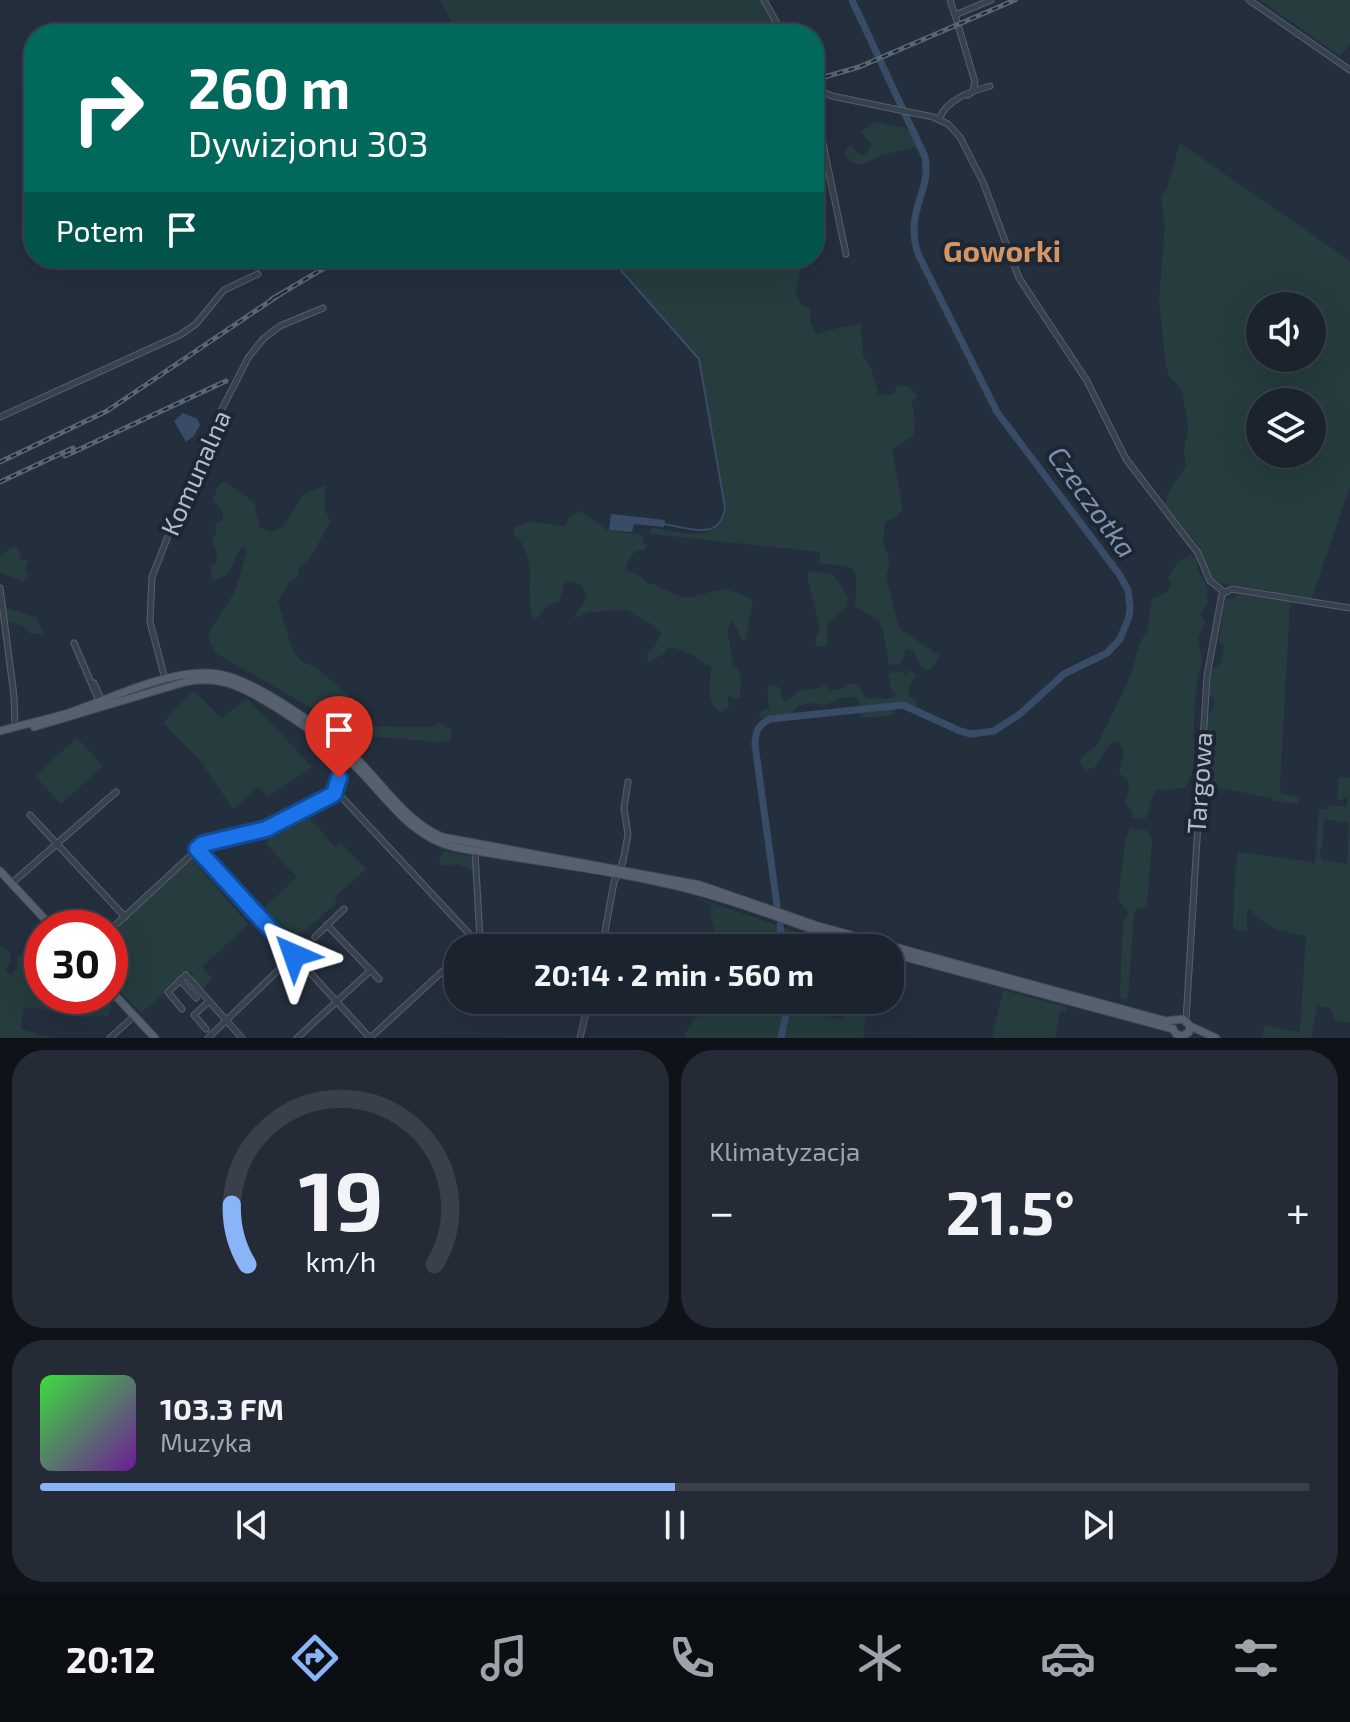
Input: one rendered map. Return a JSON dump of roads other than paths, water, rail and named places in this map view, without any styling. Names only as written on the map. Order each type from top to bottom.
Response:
[{"type":"main road","points":[[0,734],[165,680],[211,673],[237,679],[340,744],[415,821],[442,837],[620,871],[772,913],[831,934]]},
{"type":"main road","points":[[0,734],[15,727],[185,682],[223,682],[253,695],[324,740],[350,761],[423,835],[447,845],[475,851],[620,871]]},
{"type":"main road","points":[[0,871],[37,910]]},
{"type":"main road","points":[[783,917],[1181,1029],[1203,1038]]},
{"type":"main road","points":[[904,957],[1216,1038]]},
{"type":"main road","points":[[128,1010],[155,1038]]},
{"type":"street","points":[[764,0],[777,24]]},
{"type":"street","points":[[950,0],[975,82],[973,91],[968,95]]},
{"type":"street","points":[[955,15],[991,0]]},
{"type":"street","points":[[1249,0],[1350,70]]},
{"type":"street","points":[[939,119],[948,105],[990,86]]},
{"type":"street","points":[[824,92],[939,119],[951,126],[960,137],[983,182],[1019,278],[1087,381],[1126,459],[1198,553],[1210,581],[1222,593],[1232,589],[1350,608]]},
{"type":"street","points":[[824,148],[846,254]]},
{"type":"street","points":[[0,417],[185,332],[196,324],[224,290],[258,274]]},
{"type":"street","name":"Komunalna","points":[[165,680],[150,622],[152,577],[205,442],[248,358],[263,339],[280,326],[323,308]]},
{"type":"street","points":[[0,588],[15,727]]},
{"type":"street","name":"Targowa","points":[[1181,1029],[1207,676],[1222,593]]},
{"type":"street","points":[[74,643],[101,703]]},
{"type":"street","points":[[128,914],[203,844],[266,829],[336,791],[340,772],[350,761]]},
{"type":"street","points":[[605,934],[614,882],[620,871],[628,835],[624,808],[628,782]]},
{"type":"street","points":[[336,791],[472,934]]},
{"type":"street","points":[[12,883],[116,792]]},
{"type":"street","points":[[30,815],[118,910]]},
{"type":"street","points":[[197,849],[370,1038],[444,970]]},
{"type":"street","points":[[475,851],[476,934]]},
{"type":"street","points":[[315,937],[344,909]]},
{"type":"street","points":[[327,925],[379,979]]},
{"type":"street","points":[[208,1038],[294,955]]},
{"type":"street","points":[[297,1038],[371,970]]},
{"type":"street","points":[[182,1009],[168,993],[186,975],[242,1038]]},
{"type":"street","points":[[180,980],[196,998]]},
{"type":"street","points":[[206,1029],[194,1015],[209,1001]]},
{"type":"street","points":[[580,1038],[586,1014]]},
{"type":"street","points":[[110,1038],[134,1016]]},
{"type":"water","points":[[183,413],[197,419],[200,425],[186,442],[174,421]]},
{"type":"water","points":[[611,514],[665,520],[664,527],[634,524],[632,532],[609,530]]},
{"type":"waterway","name":"Czeczotka","points":[[777,905],[755,745],[760,726],[770,719],[903,705],[960,731],[971,734],[994,731],[1020,714],[1064,674],[1107,653],[1120,639],[1130,607],[1128,590],[1119,574],[997,412],[918,254],[914,225],[925,181],[925,157],[852,0]]},
{"type":"waterway","points":[[619,268],[699,359],[725,507],[723,518],[718,525],[702,530],[664,524]]},
{"type":"waterway","name":"Czeczotka","points":[[780,925],[781,934]]},
{"type":"waterway","name":"Czeczotka","points":[[781,1038],[786,1014]]},
{"type":"railway","points":[[824,77],[859,67],[1015,0]]},
{"type":"railway","points":[[272,299],[324,268]]},
{"type":"railway","points":[[0,462],[107,411],[282,293]]},
{"type":"railway","points":[[65,456],[226,381]]},
{"type":"railway","points":[[0,482],[73,448]]},
{"type":"district","name":"Goworki","points":[[1002,252]]}]
